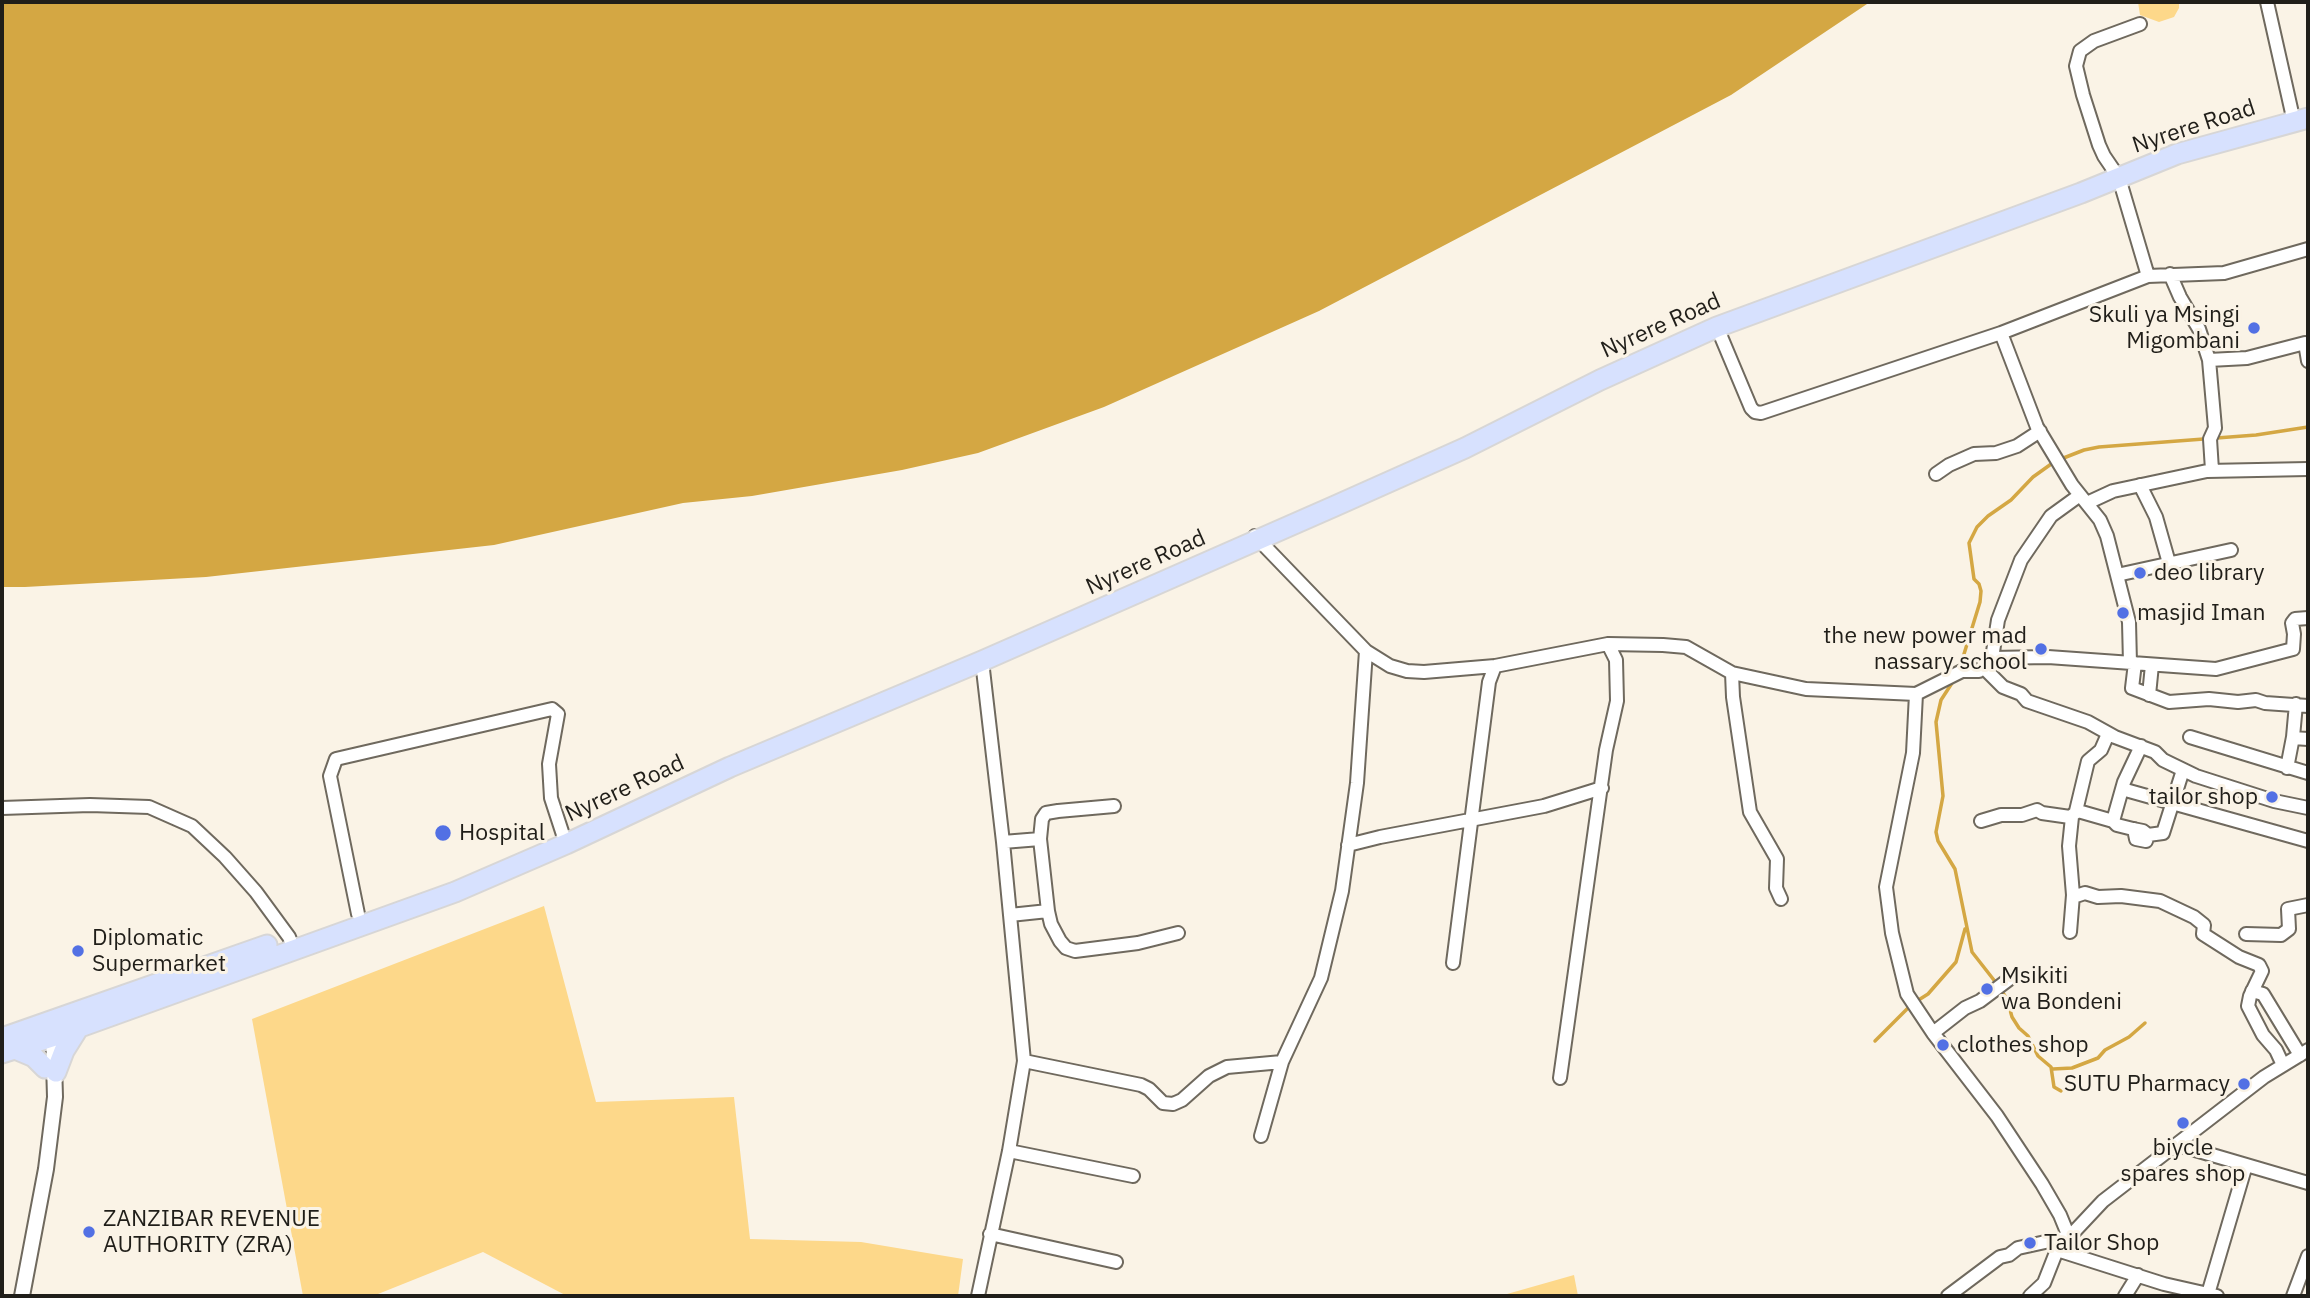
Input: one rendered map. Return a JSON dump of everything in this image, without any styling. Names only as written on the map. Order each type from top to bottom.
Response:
[{"type":"main road","name":"Nyrere Road","points":[[6,1047],[291,943],[455,892],[564,839],[1035,625],[1465,448],[1600,380],[1717,327],[2116,173],[2185,140],[2300,114]]},
{"type":"main road","name":"Nyrere Road","points":[[46,1031],[79,1027],[358,914],[564,839],[982,661],[1460,439],[1675,333],[2116,173]]},
{"type":"main road","points":[[6,1047],[34,1057],[50,1070],[79,1027]]},
{"type":"street","points":[[2267,2],[2300,114]]},
{"type":"street","points":[[2140,24],[2094,41],[2080,51],[2076,66],[2082,95],[2099,145],[2116,173],[2148,276]]},
{"type":"street","points":[[1717,327],[1751,408],[1761,413],[2001,333],[2148,276],[2224,273],[2308,253]]},
{"type":"street","points":[[2170,274],[2199,329],[2209,360],[2215,428],[2211,436],[2212,470]]},
{"type":"street","points":[[2001,333],[2040,431],[2107,536],[2129,622],[2132,688],[2169,702],[2256,700],[2302,705],[2287,768]]},
{"type":"street","points":[[2209,360],[2247,358],[2307,343],[2308,361]]},
{"type":"street","points":[[1936,474],[1975,454],[1996,453],[2017,446],[2040,431]]},
{"type":"street","points":[[1255,536],[1366,651],[1390,666],[1407,671],[1494,666],[1608,645],[1686,647],[1732,673],[1806,689],[1916,694],[1959,673],[1984,668],[1992,657],[1998,620],[2021,560],[2051,516],[2083,499],[2177,475],[2212,470],[2308,469]]},
{"type":"street","points":[[2140,485],[2155,517],[2169,563]]},
{"type":"street","points":[[2117,575],[2231,550]]},
{"type":"street","points":[[1992,657],[2048,657],[2216,669],[2293,649],[2293,621],[2308,618]]},
{"type":"street","points":[[1560,1078],[1606,750],[1617,701],[1616,660],[1608,645]]},
{"type":"street","points":[[1261,1136],[1282,1062],[1321,978],[1342,891],[1357,783],[1366,651]]},
{"type":"street","points":[[978,1296],[1009,1151],[1024,1061],[982,661]]},
{"type":"street","points":[[2149,695],[2152,665]]},
{"type":"street","points":[[1453,963],[1489,682],[1494,666]]},
{"type":"street","points":[[1984,668],[2003,687],[2021,695],[2027,701],[2088,722],[2108,734],[2155,752],[2163,760],[2183,770],[2274,801],[2308,808]]},
{"type":"street","points":[[1732,673],[1750,812],[1777,859],[1776,888],[1781,899]]},
{"type":"street","points":[[1916,694],[1913,753],[1886,887],[1892,933],[1907,994],[1933,1033],[1997,1116],[2060,1215],[2069,1237]]},
{"type":"street","points":[[358,914],[330,776],[336,759],[552,709],[558,714],[549,764],[551,798],[564,839]]},
{"type":"street","points":[[2070,932],[2073,897],[2069,846],[2074,814],[2088,761],[2098,753],[2108,734]]},
{"type":"street","points":[[2190,737],[2308,773]]},
{"type":"street","points":[[2293,738],[2308,739]]},
{"type":"street","points":[[2113,821],[2122,789],[2141,746]]},
{"type":"street","points":[[1981,821],[2037,810],[2042,813],[2074,814],[2113,821],[2117,825],[2148,835],[2163,833],[2183,770]]},
{"type":"street","points":[[1348,845],[1472,818],[1544,806],[1602,788]]},
{"type":"street","points":[[2122,789],[2308,841]]},
{"type":"street","points":[[2,808],[90,805],[149,807],[160,811],[192,826],[225,857],[256,892],[291,943]]},
{"type":"street","points":[[1114,806],[1046,813],[1042,819],[1040,839],[1048,911],[1059,941],[1066,948],[1076,951],[1138,943],[1178,933]]},
{"type":"street","points":[[1003,842],[1040,839]]},
{"type":"street","points":[[2073,897],[2085,893],[2091,897],[2121,896],[2160,901],[2186,912],[2202,923],[2203,934],[2261,968],[2248,1006],[2283,1065]]},
{"type":"street","points":[[2246,934],[2281,934],[2289,929],[2288,909],[2308,905]]},
{"type":"street","points":[[1010,915],[1048,911]]},
{"type":"street","points":[[1933,1033],[2012,977]]},
{"type":"street","points":[[2030,1296],[2044,1283],[2057,1250],[2103,1201],[2264,1077],[2304,1053],[2263,994],[2252,991]]},
{"type":"street","points":[[22,1296],[47,1169],[55,1097],[46,1031]]},
{"type":"street","points":[[1024,1061],[1141,1085],[1163,1103],[1173,1104],[1182,1100],[1209,1076],[1227,1067],[1282,1062]]},
{"type":"street","points":[[2178,1145],[2308,1183]]},
{"type":"street","points":[[1009,1151],[1133,1176]]},
{"type":"street","points":[[2057,1250],[2212,1295],[2246,1165]]},
{"type":"street","points":[[990,1234],[1116,1262]]},
{"type":"street","points":[[1948,1296],[2000,1257],[2009,1255],[2018,1248],[2069,1237]]},
{"type":"street","points":[[2293,1296],[2307,1265]]},
{"type":"street","points":[[2125,1296],[2138,1275]]},
{"type":"shaded area","points":[[2,2],[1870,2],[1731,95],[1319,311],[1104,407],[978,453],[902,470],[752,496],[683,503],[494,545],[206,577],[2,587]]},
{"type":"shaded area","points":[[2138,2],[2179,2],[2179,8],[2174,17],[2159,22],[2140,15]]},
{"type":"shaded area","points":[[544,906],[596,1102],[734,1097],[750,1239],[861,1242],[963,1259],[958,1296],[567,1296],[483,1252],[373,1296],[303,1296],[252,1019]]},
{"type":"shaded area","points":[[1574,1275],[1578,1296],[1500,1296]]},
{"type":"waterway","points":[[2061,459],[2099,447],[2256,435],[2308,427]]},
{"type":"waterway","points":[[1960,667],[1981,591],[1974,579],[1969,543],[1977,527],[1988,516],[2011,500],[2033,477],[2054,462]]},
{"type":"waterway","points":[[1954,680],[1941,700],[1936,722],[1943,796],[1936,832],[1938,841],[1955,869],[1972,952],[1997,984]]},
{"type":"waterway","points":[[1917,1001],[1928,994],[1956,962],[1965,929]]},
{"type":"waterway","points":[[2001,990],[2007,999],[2012,1017],[2028,1036],[2038,1056],[2051,1067],[2054,1087],[2061,1091]]},
{"type":"waterway","points":[[1875,1041],[1911,1005]]},
{"type":"waterway","points":[[2053,1069],[2072,1068],[2098,1058],[2105,1050],[2129,1037],[2145,1023]]},
{"type":"place","name":"Skuli ya Msingi Migombani","points":[[2254,328]]},
{"type":"place","name":"deo library","points":[[2140,573]]},
{"type":"place","name":"masjid Iman","points":[[2123,613]]},
{"type":"place","name":"the new power mad nassary school","points":[[2041,649]]},
{"type":"place","name":"tailor shop","points":[[2272,797]]},
{"type":"place","name":"Hospital","points":[[443,833]]},
{"type":"place","name":"Diplomatic Supermarket","points":[[78,951]]},
{"type":"place","name":"Msikiti wa Bondeni","points":[[1987,989]]},
{"type":"place","name":"clothes shop","points":[[1943,1045]]},
{"type":"place","name":"SUTU Pharmacy","points":[[2244,1084]]},
{"type":"place","name":"biycle spares shop","points":[[2183,1123]]},
{"type":"place","name":"ZANZIBAR REVENUE AUTHORITY (ZRA)","points":[[89,1232]]},
{"type":"place","name":"Tailor Shop","points":[[2030,1243]]}]
